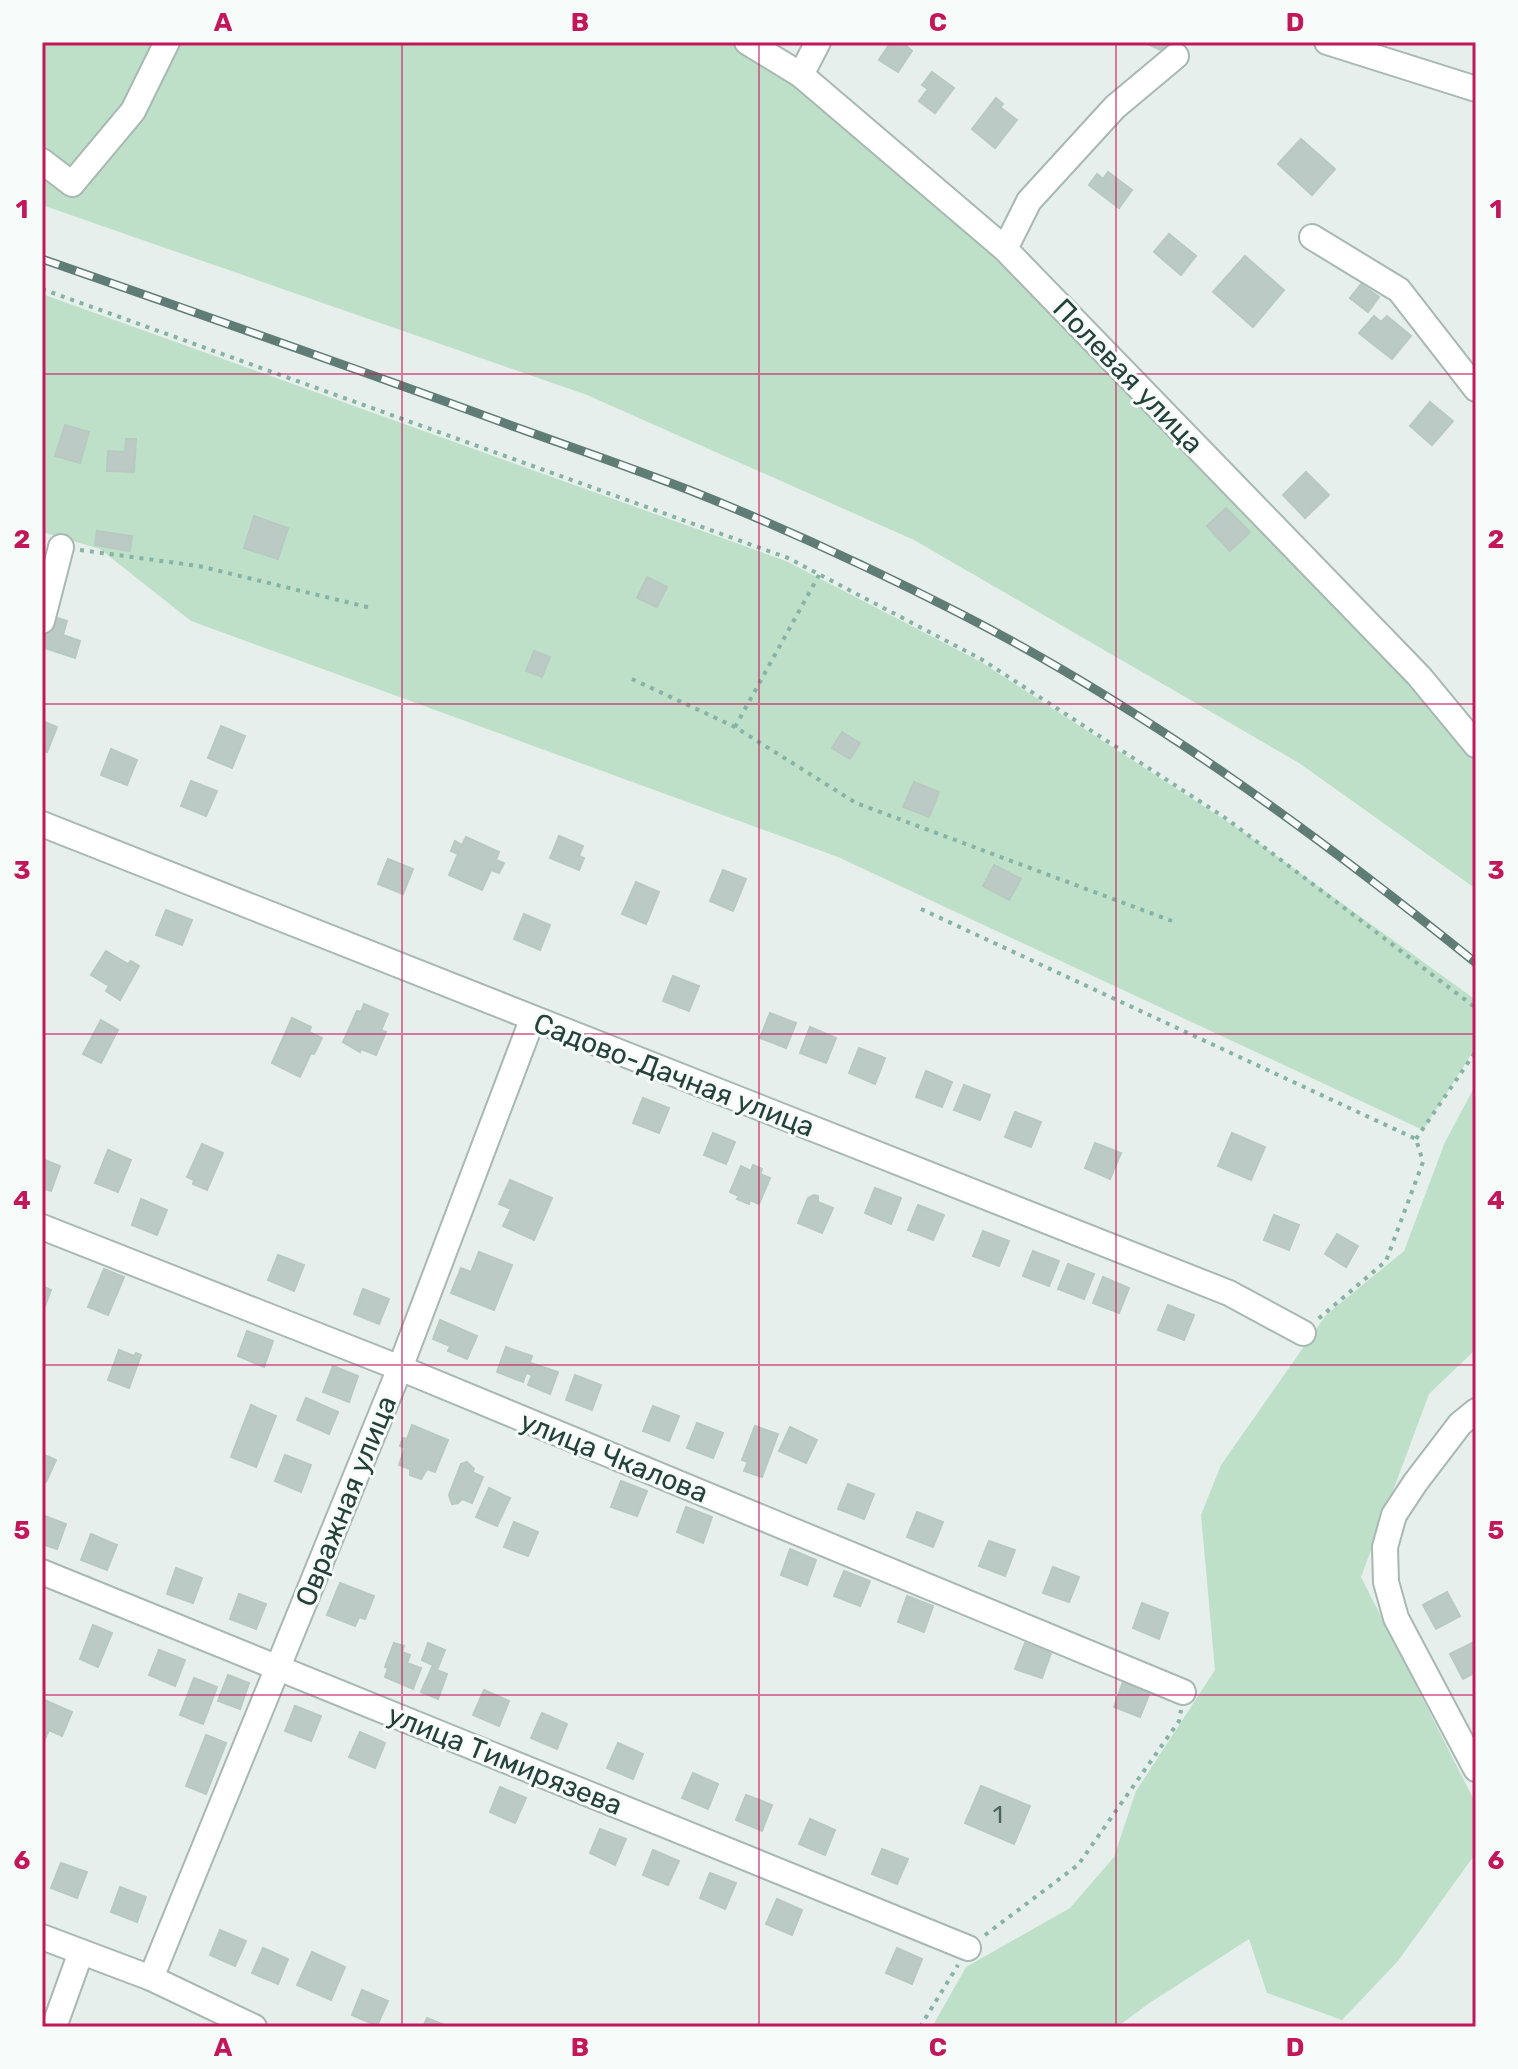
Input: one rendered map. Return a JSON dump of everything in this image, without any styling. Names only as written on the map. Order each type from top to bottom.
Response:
[{"type":"street","points":[[42,161],[72,184],[133,111],[167,42]]},
{"type":"street","name":"Полевая улица","points":[[747,42],[801,75],[1005,249],[1419,676],[1476,745]]},
{"type":"street","points":[[801,75],[818,42]]},
{"type":"street","points":[[1327,42],[1476,89]]},
{"type":"street","points":[[1005,249],[1029,201],[1115,107],[1176,56]]},
{"type":"street","points":[[1312,237],[1399,290],[1476,389]]},
{"type":"street","points":[[42,621],[61,547]]},
{"type":"street","name":"Садово-Дачная улица","points":[[42,824],[1229,1293],[1303,1333]]},
{"type":"street","name":"Овражная улица","points":[[151,1978],[400,1368],[532,1020]]},
{"type":"street","name":"улица Чкалова","points":[[42,1227],[400,1368],[1183,1692]]},
{"type":"street","points":[[1476,1411],[1460,1424],[1415,1483],[1394,1515],[1385,1547],[1386,1582],[1396,1618],[1476,1769]]},
{"type":"street","name":"улица Тимирязева","points":[[42,1572],[968,1948]]},
{"type":"street","points":[[42,1937],[151,1978],[254,2027]]},
{"type":"street","points":[[42,2027],[52,2027],[81,1952]]},
{"type":"path","points":[[42,289],[788,558],[981,659],[1227,819],[1476,1008]]},
{"type":"path","points":[[61,547],[199,566],[371,608]]},
{"type":"path","points":[[735,727],[819,575]]},
{"type":"path","points":[[632,679],[735,727],[856,803],[1172,921]]},
{"type":"path","points":[[921,909],[1416,1139],[1423,1162],[1386,1261],[1303,1333]]},
{"type":"path","points":[[1416,1139],[1476,1051]]},
{"type":"path","points":[[920,2027],[968,1948],[1078,1865],[1179,1721],[1183,1692]]},
{"type":"green space","points":[[42,42],[731,42],[780,72],[997,248],[1476,751],[1476,889],[1299,763],[914,540],[587,395],[42,205]]},
{"type":"green space","points":[[42,294],[786,561],[981,662],[1242,831],[1476,1000],[1476,1047],[1423,1130],[838,857],[191,621],[100,549],[42,532]]},
{"type":"green space","points":[[1476,1084],[1476,1349],[1429,1394],[1361,1577],[1476,1804],[1476,1853],[1398,1961],[1342,2020],[1267,1993],[1249,1939],[1117,2027],[932,2027],[966,1967],[1070,1908],[1114,1857],[1136,1791],[1215,1670],[1201,1515],[1221,1465],[1326,1315],[1404,1251],[1445,1142]]},
{"type":"building","points":[[891,42],[902,42],[912,51],[898,72],[879,60]]},
{"type":"building","points":[[1143,42],[1167,42],[1163,51]]},
{"type":"building","points":[[932,72],[954,88],[935,113],[919,101],[928,89],[922,85]]},
{"type":"building","points":[[996,98],[1003,104],[1000,107],[1017,120],[995,148],[972,129]]},
{"type":"building","points":[[1301,139],[1335,169],[1312,195],[1278,164]]},
{"type":"building","points":[[1108,172],[1132,190],[1119,208],[1089,185],[1097,174],[1103,179]]},
{"type":"building","points":[[1169,234],[1196,256],[1181,275],[1154,252]]},
{"type":"building","points":[[1245,256],[1284,290],[1253,327],[1213,292]]},
{"type":"building","points":[[1361,284],[1379,297],[1368,312],[1350,298]]},
{"type":"building","points":[[1374,316],[1381,322],[1387,316],[1411,336],[1392,359],[1359,333]]},
{"type":"building","points":[[1430,402],[1453,421],[1432,445],[1410,426]]},
{"type":"building","points":[[65,425],[89,432],[80,463],[55,456]]},
{"type":"building","points":[[126,439],[136,439],[134,472],[107,471],[108,451],[125,452]]},
{"type":"building","points":[[1306,472],[1329,495],[1305,518],[1283,495]]},
{"type":"building","points":[[1226,508],[1250,532],[1230,551],[1207,526]]},
{"type":"building","points":[[254,516],[288,528],[278,559],[244,548]]},
{"type":"building","points":[[97,531],[132,536],[130,551],[95,545]]},
{"type":"building","points":[[647,577],[667,587],[657,607],[637,598]]},
{"type":"building","points":[[51,616],[67,621],[63,635],[80,641],[75,658],[42,647]]},
{"type":"building","points":[[534,651],[550,657],[542,677],[526,671]]},
{"type":"building","points":[[42,721],[57,727],[47,752],[42,750]]},
{"type":"building","points":[[221,726],[245,736],[232,768],[208,758]]},
{"type":"building","points":[[842,732],[860,743],[850,759],[832,748]]},
{"type":"building","points":[[111,749],[137,760],[127,785],[101,775]]},
{"type":"building","points":[[191,781],[217,791],[206,816],[181,806]]},
{"type":"building","points":[[914,782],[939,792],[929,817],[903,807]]},
{"type":"building","points":[[559,836],[583,846],[579,856],[584,858],[579,870],[550,858]]},
{"type":"building","points":[[466,837],[499,852],[496,860],[504,863],[499,873],[491,870],[482,890],[449,875],[458,854],[451,851],[455,841],[462,845]]},
{"type":"building","points":[[388,859],[413,869],[403,894],[378,884]]},
{"type":"building","points":[[994,865],[1021,879],[1009,900],[983,886]]},
{"type":"building","points":[[723,870],[746,879],[733,911],[710,901]]},
{"type":"building","points":[[636,882],[659,892],[646,924],[622,914]]},
{"type":"building","points":[[166,910],[192,920],[182,945],[156,935]]},
{"type":"building","points":[[524,914],[550,925],[540,950],[514,939]]},
{"type":"building","points":[[106,951],[128,964],[131,961],[139,966],[120,1000],[106,991],[109,986],[91,975]]},
{"type":"building","points":[[673,976],[699,986],[689,1011],[663,1001]]},
{"type":"building","points":[[364,1004],[388,1014],[381,1030],[386,1032],[376,1055],[361,1049],[360,1052],[343,1042],[357,1011],[361,1012]]},
{"type":"building","points":[[770,1013],[796,1023],[786,1048],[760,1038]]},
{"type":"building","points":[[292,1018],[311,1027],[309,1032],[322,1038],[300,1077],[272,1063]]},
{"type":"building","points":[[101,1020],[118,1030],[101,1063],[83,1054]]},
{"type":"building","points":[[810,1027],[836,1038],[826,1063],[800,1053]]},
{"type":"building","points":[[859,1048],[885,1058],[875,1084],[849,1073]]},
{"type":"building","points":[[926,1071],[952,1082],[942,1107],[916,1097]]},
{"type":"building","points":[[964,1085],[990,1095],[980,1120],[954,1110]]},
{"type":"building","points":[[643,1098],[669,1108],[659,1133],[633,1123]]},
{"type":"building","points":[[1015,1112],[1041,1122],[1031,1147],[1005,1137]]},
{"type":"building","points":[[713,1133],[735,1142],[726,1164],[704,1155]]},
{"type":"building","points":[[1232,1133],[1265,1147],[1251,1180],[1218,1166]]},
{"type":"building","points":[[1095,1143],[1121,1153],[1110,1179],[1085,1168]]},
{"type":"building","points":[[202,1144],[223,1153],[207,1190],[193,1184],[194,1180],[187,1177]]},
{"type":"building","points":[[108,1150],[131,1160],[118,1192],[95,1183]]},
{"type":"building","points":[[42,1159],[60,1166],[51,1191],[42,1188]]},
{"type":"building","points":[[753,1165],[762,1169],[760,1174],[770,1178],[759,1204],[750,1200],[749,1204],[730,1192],[741,1166],[751,1171]]},
{"type":"building","points":[[510,1180],[552,1198],[534,1240],[503,1226],[511,1209],[499,1204]]},
{"type":"building","points":[[875,1188],[901,1198],[891,1224],[865,1213]]},
{"type":"building","points":[[818,1196],[818,1202],[833,1208],[822,1233],[798,1223],[808,1198]]},
{"type":"building","points":[[141,1199],[167,1210],[157,1235],[132,1225]]},
{"type":"building","points":[[918,1205],[944,1215],[933,1240],[908,1230]]},
{"type":"building","points":[[1274,1215],[1299,1225],[1289,1250],[1264,1240]]},
{"type":"building","points":[[983,1231],[1009,1241],[999,1266],[973,1256]]},
{"type":"building","points":[[1337,1234],[1358,1246],[1346,1267],[1325,1254]]},
{"type":"building","points":[[1033,1251],[1059,1261],[1049,1286],[1023,1276]]},
{"type":"building","points":[[479,1252],[512,1265],[494,1310],[451,1293],[461,1268],[471,1272]]},
{"type":"building","points":[[278,1255],[304,1265],[294,1291],[268,1280]]},
{"type":"building","points":[[1068,1264],[1094,1274],[1084,1299],[1058,1289]]},
{"type":"building","points":[[104,1269],[124,1277],[108,1315],[88,1307]]},
{"type":"building","points":[[1103,1277],[1129,1288],[1119,1313],[1093,1303]]},
{"type":"building","points":[[42,1286],[51,1290],[42,1314]]},
{"type":"building","points":[[363,1289],[389,1299],[379,1324],[354,1314]]},
{"type":"building","points":[[1168,1305],[1194,1315],[1184,1340],[1158,1330]]},
{"type":"building","points":[[440,1320],[477,1336],[467,1359],[448,1351],[450,1346],[433,1339]]},
{"type":"building","points":[[247,1331],[273,1341],[264,1367],[238,1356]]},
{"type":"building","points":[[506,1347],[532,1356],[523,1382],[497,1372]]},
{"type":"building","points":[[119,1350],[134,1356],[136,1353],[141,1355],[129,1388],[108,1380]]},
{"type":"building","points":[[531,1363],[558,1372],[550,1394],[528,1385],[532,1375],[527,1373]]},
{"type":"building","points":[[333,1366],[358,1376],[349,1402],[323,1392]]},
{"type":"building","points":[[575,1375],[601,1385],[592,1410],[566,1400]]},
{"type":"building","points":[[306,1398],[338,1412],[329,1434],[297,1420]]},
{"type":"building","points":[[251,1405],[276,1416],[256,1467],[231,1457]]},
{"type":"building","points":[[653,1406],[679,1416],[669,1441],[643,1431]]},
{"type":"building","points":[[697,1423],[723,1433],[713,1458],[687,1448]]},
{"type":"building","points":[[412,1425],[448,1440],[435,1472],[427,1469],[421,1479],[410,1475],[410,1469],[399,1465],[405,1448],[400,1446],[403,1438],[407,1439]]},
{"type":"building","points":[[755,1426],[778,1434],[762,1477],[744,1471],[748,1462],[742,1460]]},
{"type":"building","points":[[790,1427],[817,1440],[806,1463],[779,1451]]},
{"type":"building","points":[[42,1454],[56,1460],[46,1482],[42,1480]]},
{"type":"building","points":[[285,1455],[311,1465],[301,1492],[275,1481]]},
{"type":"building","points":[[467,1462],[474,1469],[472,1472],[483,1477],[472,1503],[462,1499],[452,1504],[449,1495],[461,1464]]},
{"type":"building","points":[[621,1481],[647,1491],[637,1516],[611,1507]]},
{"type":"building","points":[[848,1484],[874,1494],[864,1519],[838,1509]]},
{"type":"building","points":[[489,1488],[510,1498],[497,1526],[476,1517]]},
{"type":"building","points":[[686,1507],[712,1517],[703,1543],[677,1532]]},
{"type":"building","points":[[917,1512],[943,1522],[933,1547],[907,1537]]},
{"type":"building","points":[[42,1515],[66,1524],[57,1549],[42,1544]]},
{"type":"building","points":[[514,1522],[538,1532],[528,1556],[504,1547]]},
{"type":"building","points":[[91,1534],[117,1545],[107,1570],[81,1560]]},
{"type":"building","points":[[989,1541],[1015,1550],[1005,1576],[979,1566]]},
{"type":"building","points":[[790,1549],[816,1560],[807,1585],[781,1575]]},
{"type":"building","points":[[1053,1567],[1079,1577],[1069,1602],[1043,1593]]},
{"type":"building","points":[[176,1568],[202,1578],[193,1603],[167,1594]]},
{"type":"building","points":[[844,1571],[870,1581],[860,1606],[834,1596]]},
{"type":"building","points":[[340,1583],[374,1596],[365,1619],[359,1617],[355,1626],[327,1615]]},
{"type":"building","points":[[1447,1592],[1460,1616],[1436,1629],[1423,1605]]},
{"type":"building","points":[[239,1594],[266,1604],[256,1629],[230,1619]]},
{"type":"building","points":[[907,1596],[933,1606],[924,1632],[898,1622]]},
{"type":"building","points":[[1142,1603],[1168,1613],[1159,1639],[1133,1628]]},
{"type":"building","points":[[93,1625],[112,1633],[98,1667],[80,1659]]},
{"type":"building","points":[[1474,1642],[1476,1672],[1463,1679],[1450,1654]]},
{"type":"building","points":[[394,1643],[404,1646],[402,1652],[410,1655],[407,1663],[421,1668],[413,1689],[385,1677],[388,1668],[385,1667]]},
{"type":"building","points":[[428,1643],[445,1650],[437,1670],[447,1674],[438,1699],[421,1692],[433,1665],[422,1660]]},
{"type":"building","points":[[1025,1643],[1051,1653],[1042,1678],[1015,1669]]},
{"type":"building","points":[[159,1650],[185,1660],[175,1686],[149,1675]]},
{"type":"building","points":[[228,1675],[249,1683],[240,1709],[218,1701]]},
{"type":"building","points":[[194,1678],[217,1687],[203,1724],[180,1715]]},
{"type":"building","points":[[1123,1682],[1150,1692],[1140,1717],[1114,1707]]},
{"type":"building","points":[[484,1690],[509,1701],[499,1726],[473,1715]]},
{"type":"building","points":[[42,1699],[72,1712],[62,1736],[49,1730],[42,1740]]},
{"type":"building","points":[[295,1706],[321,1716],[311,1741],[285,1731]]},
{"type":"building","points":[[542,1713],[567,1724],[557,1749],[531,1738]]},
{"type":"building","points":[[360,1732],[385,1743],[375,1768],[349,1757]]},
{"type":"building","points":[[206,1735],[226,1743],[206,1794],[186,1786]]},
{"type":"building","points":[[618,1743],[643,1754],[633,1779],[607,1768]]},
{"type":"building","points":[[693,1773],[718,1784],[708,1809],[682,1798]]},
{"type":"building","points":[[981,1786],[1030,1806],[1014,1844],[965,1823]]},
{"type":"building","points":[[500,1787],[526,1798],[515,1823],[490,1812]]},
{"type":"building","points":[[746,1795],[772,1805],[762,1831],[736,1820]]},
{"type":"building","points":[[810,1819],[835,1830],[825,1855],[799,1844]]},
{"type":"building","points":[[600,1829],[626,1839],[615,1865],[590,1853]]},
{"type":"building","points":[[882,1849],[908,1859],[897,1884],[872,1874]]},
{"type":"building","points":[[653,1850],[679,1861],[668,1885],[643,1875]]},
{"type":"building","points":[[61,1863],[87,1872],[77,1898],[51,1888]]},
{"type":"building","points":[[710,1873],[736,1883],[725,1909],[700,1898]]},
{"type":"building","points":[[120,1887],[146,1897],[137,1922],[111,1912]]},
{"type":"building","points":[[777,1899],[802,1910],[792,1935],[766,1924]]},
{"type":"building","points":[[220,1930],[246,1941],[235,1966],[210,1955]]},
{"type":"building","points":[[263,1948],[288,1959],[278,1984],[252,1973]]},
{"type":"building","points":[[897,1948],[922,1959],[912,1984],[886,1973]]},
{"type":"building","points":[[312,1952],[345,1967],[331,2000],[297,1985]]},
{"type":"building","points":[[362,1990],[388,2001],[377,2026],[352,2015]]},
{"type":"building","points":[[427,2018],[449,2027],[423,2027]]},
{"type":"railway","points":[[42,259],[666,481],[793,534],[894,581],[1030,651],[1163,732],[1291,820],[1476,963]]}]
